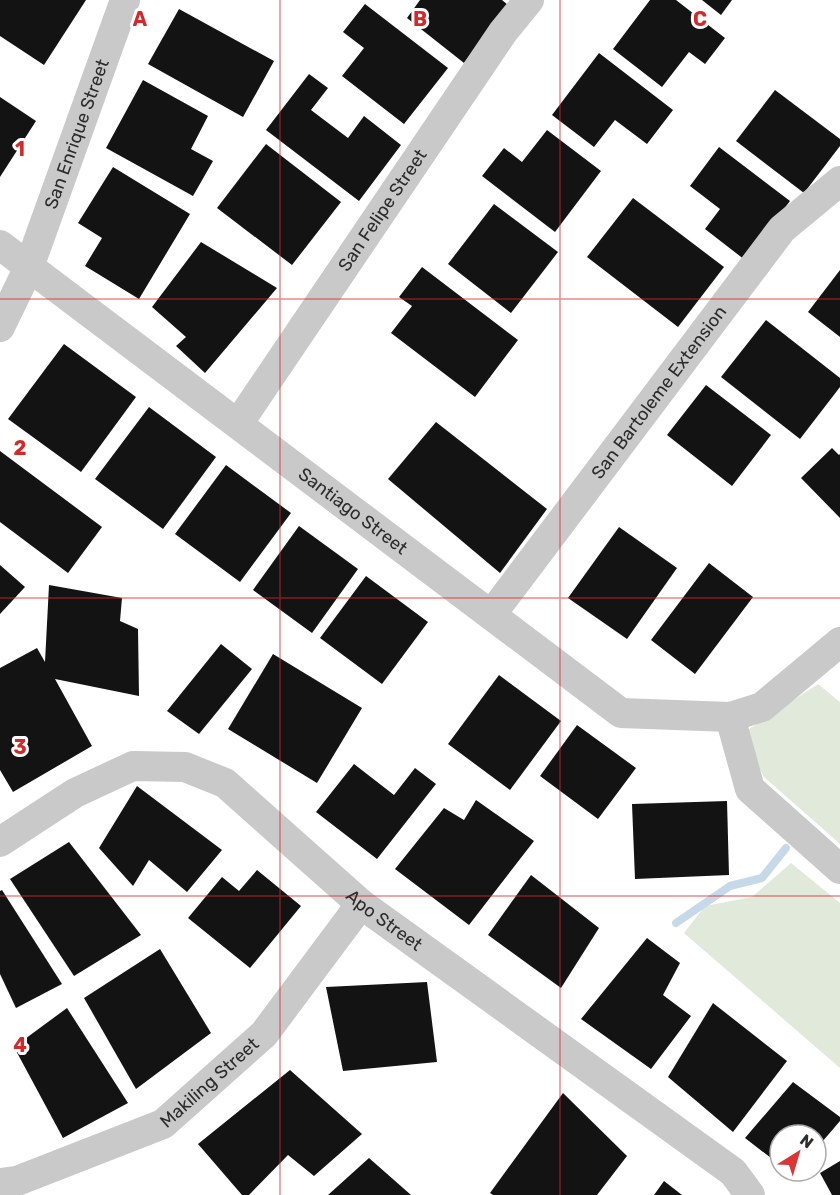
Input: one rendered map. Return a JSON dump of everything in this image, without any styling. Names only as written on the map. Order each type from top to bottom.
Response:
[{"type":"street","name":"San Enrique Street","points":[[0,327],[29,267],[125,0]]},
{"type":"street","name":"San Felipe Street","points":[[238,424],[503,32],[529,0]]},
{"type":"street","name":"San Bartoleme Extension","points":[[491,615],[782,229],[840,181]]},
{"type":"street","name":"Santiago Street","points":[[0,245],[621,713],[729,717],[762,707],[840,642]]},
{"type":"street","points":[[729,717],[750,789],[840,869]]},
{"type":"street","name":"Apo Street","points":[[0,842],[75,793],[133,766],[185,767],[225,783],[362,904],[733,1173],[750,1195]]},
{"type":"street","name":"Makiling Street","points":[[14,1186],[163,1124],[264,1034],[362,904]]},
{"type":"green space","points":[[818,684],[840,702],[840,844],[764,777],[750,750],[746,731]]},
{"type":"green space","points":[[791,863],[840,903],[840,1068],[684,933],[705,906],[752,897]]},
{"type":"building","points":[[0,0],[86,0],[44,65],[0,36]]},
{"type":"building","points":[[420,0],[502,0],[508,5],[464,63],[407,18]]},
{"type":"building","points":[[650,0],[676,0],[725,38],[705,64],[689,52],[662,87],[613,49]]},
{"type":"building","points":[[702,0],[732,0],[721,15]]},
{"type":"building","points":[[365,4],[448,68],[404,124],[342,76],[364,48],[343,32]]},
{"type":"building","points":[[179,9],[274,61],[243,117],[148,64]]},
{"type":"building","points":[[599,53],[673,110],[647,144],[615,120],[594,147],[552,115]]},
{"type":"building","points":[[309,74],[328,88],[311,110],[348,138],[364,116],[401,145],[359,201],[266,130]]},
{"type":"building","points":[[143,80],[208,116],[191,149],[213,161],[193,196],[106,148]]},
{"type":"building","points":[[775,90],[840,139],[840,146],[804,193],[736,141]]},
{"type":"building","points":[[0,97],[36,121],[0,177]]},
{"type":"building","points":[[547,130],[601,171],[555,232],[482,176],[504,148],[522,162]]},
{"type":"building","points":[[266,144],[341,202],[292,265],[217,208]]},
{"type":"building","points":[[719,147],[790,201],[745,260],[705,229],[720,209],[690,186]]},
{"type":"building","points":[[113,167],[190,214],[139,299],[85,266],[102,238],[78,223]]},
{"type":"building","points":[[633,198],[724,267],[678,327],[587,257]]},
{"type":"building","points":[[494,204],[558,252],[511,313],[448,264]]},
{"type":"building","points":[[201,242],[277,288],[205,373],[176,346],[186,337],[152,307]]},
{"type":"building","points":[[422,267],[518,340],[475,397],[391,333],[412,306],[399,297]]},
{"type":"building","points":[[840,270],[840,337],[808,312]]},
{"type":"building","points":[[766,320],[840,378],[840,387],[800,439],[721,377]]},
{"type":"building","points":[[64,344],[136,397],[81,472],[8,419]]},
{"type":"building","points":[[706,385],[771,435],[732,486],[667,435]]},
{"type":"building","points":[[149,407],[216,457],[163,529],[95,479]]},
{"type":"building","points":[[436,422],[547,509],[500,573],[388,479]]},
{"type":"building","points":[[832,448],[840,454],[840,518],[801,478]]},
{"type":"building","points":[[0,451],[102,527],[68,573],[0,522]]},
{"type":"building","points":[[226,465],[291,513],[240,582],[175,534]]},
{"type":"building","points":[[299,526],[358,569],[312,633],[253,590]]},
{"type":"building","points":[[619,527],[677,568],[627,639],[568,598]]},
{"type":"building","points":[[709,563],[753,597],[695,674],[651,640]]},
{"type":"building","points":[[0,565],[25,587],[0,614]]},
{"type":"building","points":[[366,576],[428,622],[382,684],[320,638]]},
{"type":"building","points":[[49,585],[122,598],[120,621],[138,629],[139,696],[55,679],[92,746],[13,792],[0,770],[0,668],[37,648],[45,662]]},
{"type":"building","points":[[221,644],[252,669],[199,734],[167,711]]},
{"type":"building","points":[[273,654],[362,708],[317,783],[228,729]]},
{"type":"building","points":[[499,675],[561,721],[510,790],[448,744]]},
{"type":"building","points":[[577,725],[636,768],[598,819],[540,776]]},
{"type":"building","points":[[354,764],[394,795],[415,768],[436,784],[377,859],[316,812]]},
{"type":"building","points":[[137,786],[222,850],[187,892],[149,860],[133,886],[99,848]]},
{"type":"building","points":[[476,800],[534,841],[469,925],[395,869],[444,808],[464,820]]},
{"type":"building","points":[[727,801],[729,875],[635,879],[632,804]]},
{"type":"building","points":[[69,842],[141,935],[74,976],[10,879]]},
{"type":"building","points":[[257,870],[301,906],[250,968],[188,918],[222,877],[239,891]]},
{"type":"building","points":[[531,875],[599,928],[561,988],[488,935]]},
{"type":"building","points":[[2,890],[62,984],[16,1008],[0,974],[0,891]]},
{"type":"building","points":[[647,938],[680,963],[663,995],[691,1016],[651,1069],[581,1019]]},
{"type":"building","points":[[160,949],[211,1033],[136,1089],[84,998]]},
{"type":"building","points":[[427,982],[437,1062],[343,1071],[326,987]]},
{"type":"building","points":[[713,1003],[787,1061],[733,1132],[668,1077]]},
{"type":"building","points":[[67,1008],[128,1103],[63,1138],[14,1047]]},
{"type":"building","points":[[290,1070],[362,1134],[314,1176],[288,1155],[249,1195],[242,1195],[198,1144]]},
{"type":"building","points":[[793,1082],[840,1117],[840,1121],[828,1135],[828,1123],[768,1123],[768,1156],[745,1138]]},
{"type":"building","points":[[563,1093],[627,1156],[597,1195],[493,1195],[490,1193]]},
{"type":"building","points":[[369,1158],[411,1195],[328,1195]]},
{"type":"building","points":[[840,1161],[840,1195],[832,1195],[825,1183],[828,1183],[828,1168]]},
{"type":"building","points":[[664,1181],[682,1195],[654,1195]]},
{"type":"waterway","points":[[676,923],[730,886],[762,878],[786,848]]}]
